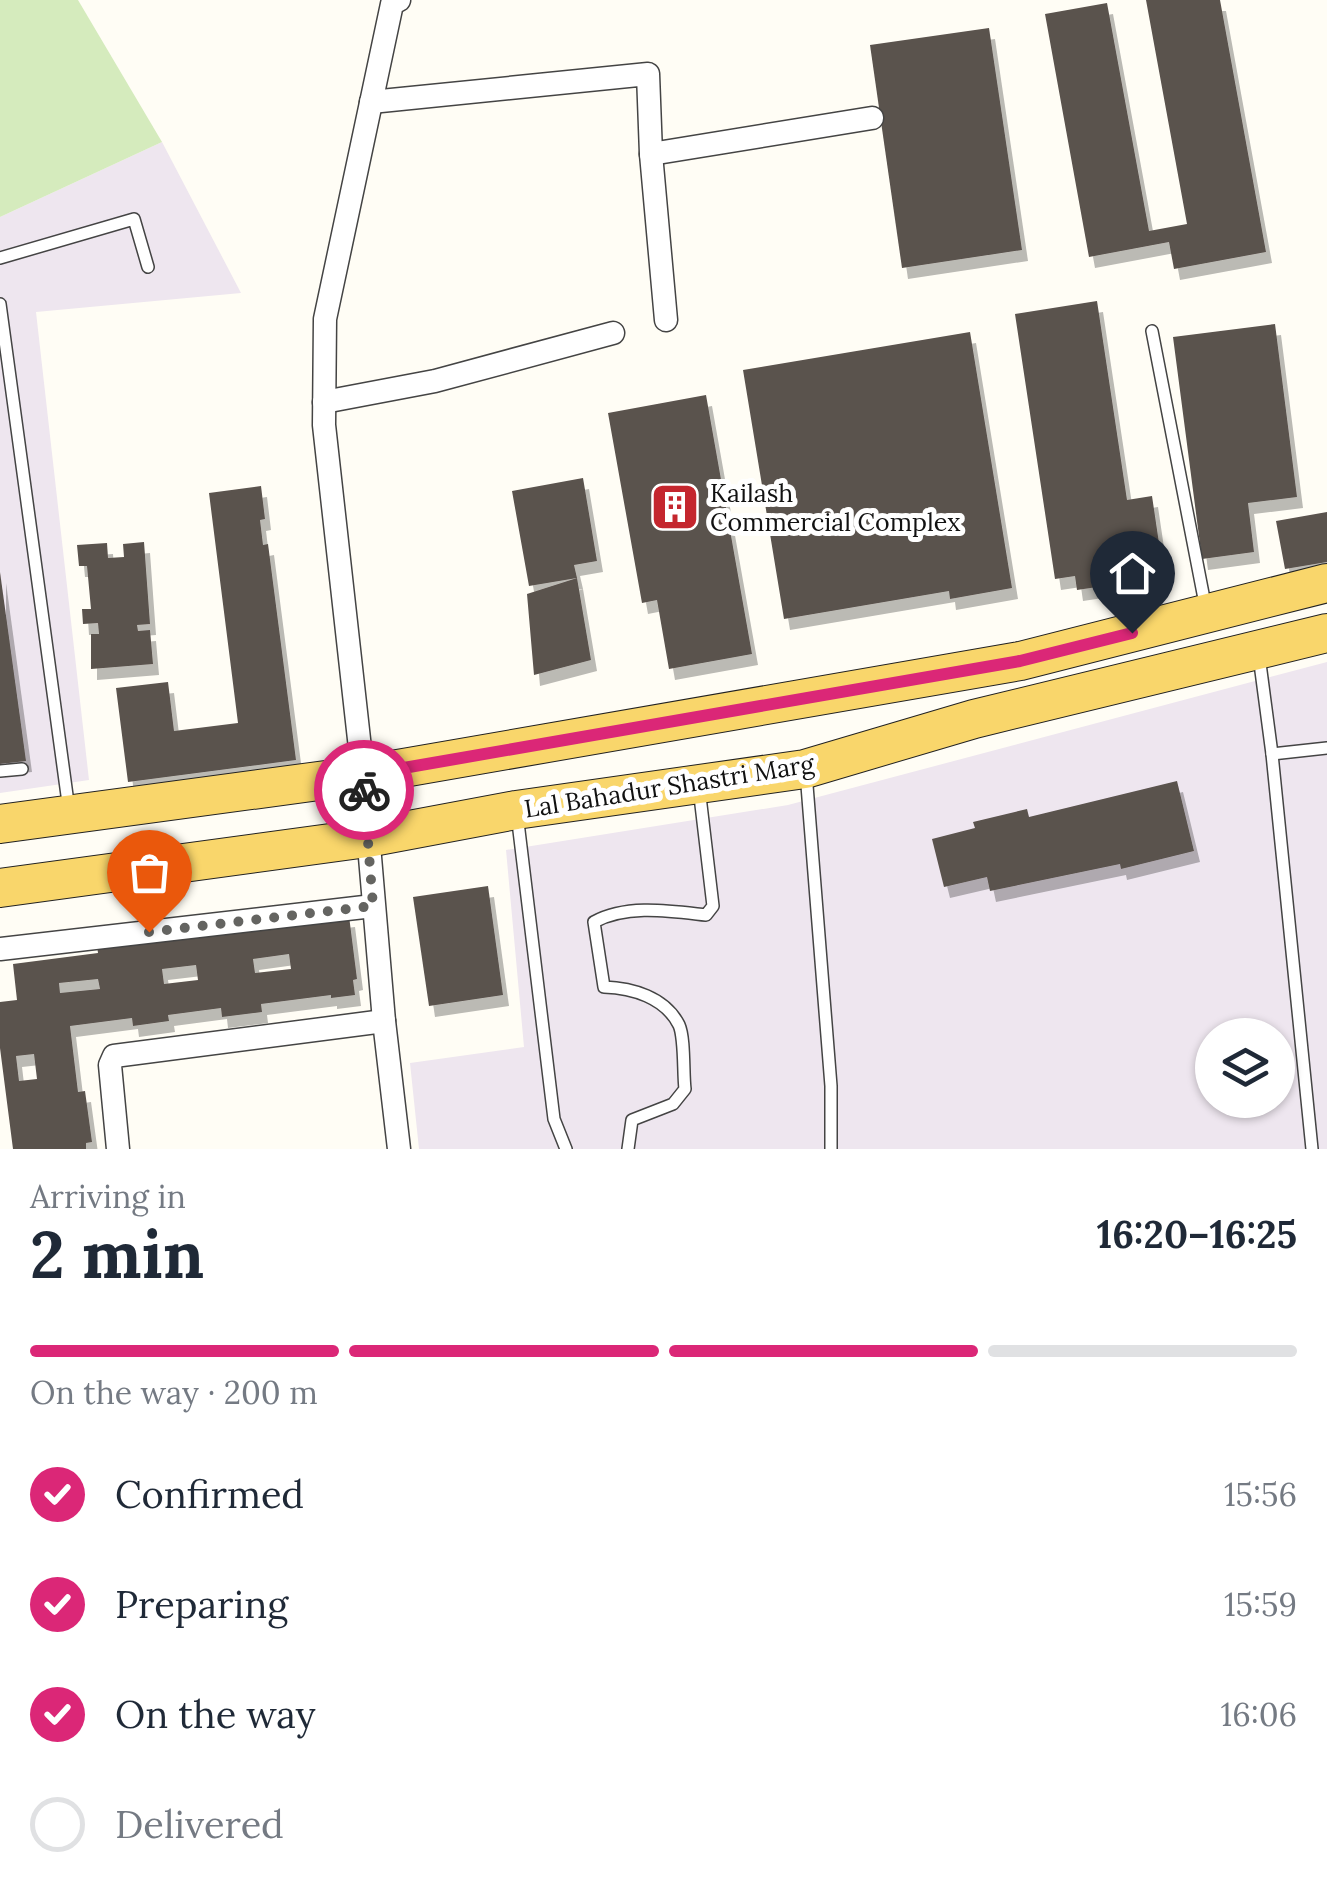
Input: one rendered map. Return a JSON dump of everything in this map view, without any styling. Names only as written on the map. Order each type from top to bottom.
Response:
[{"type":"main road","points":[[0,824],[363,775],[1020,661],[1327,583]]},
{"type":"main road","name":"Lal Bahadur Shastri Marg","points":[[0,888],[366,838],[516,810],[806,768],[974,719],[1327,633]]},
{"type":"main road","points":[[850,689],[859,752]]},
{"type":"street","points":[[400,0],[392,4],[325,320],[324,402],[400,1149]]},
{"type":"street","points":[[371,102],[648,74],[666,320]]},
{"type":"street","points":[[651,154],[872,118]]},
{"type":"street","points":[[324,402],[434,380],[613,332]]},
{"type":"street","points":[[0,948],[373,906]]},
{"type":"street","points":[[118,1149],[110,1065],[114,1056],[384,1021]]},
{"type":"lane","points":[[0,258],[134,219],[148,267]]},
{"type":"lane","points":[[0,304],[69,815]]},
{"type":"lane","points":[[1152,331],[1206,614]]},
{"type":"lane","points":[[1258,650],[1312,1149]]},
{"type":"lane","points":[[1272,754],[1327,748]]},
{"type":"lane","points":[[806,768],[832,1086],[831,1149]]},
{"type":"lane","points":[[0,772],[22,769]]},
{"type":"lane","points":[[628,1149],[632,1120],[673,1104],[685,1089],[679,1026],[655,999],[628,988],[604,988],[594,922],[610,913],[648,910],[706,915],[713,906],[698,784]]},
{"type":"lane","points":[[516,810],[554,1119],[566,1149]]},
{"type":"shaded area","points":[[162,142],[241,293],[36,312],[89,780],[0,793],[0,217]]},
{"type":"shaded area","points":[[1327,662],[1327,1149],[419,1149],[410,1063],[524,1047],[506,850],[788,805]]},
{"type":"green space","points":[[0,0],[78,0],[162,142],[0,217]]},
{"type":"building","points":[[1146,0],[1220,0],[1266,252],[1174,269],[1169,242],[1089,257],[1045,14],[1107,3],[1149,231],[1187,224]]},
{"type":"building","points":[[989,28],[1022,250],[902,268],[870,45]]},
{"type":"building","points":[[1097,301],[1127,500],[1152,496],[1164,577],[1077,590],[1075,576],[1055,579],[1015,314]]},
{"type":"building","points":[[1275,324],[1297,497],[1248,503],[1254,552],[1202,559],[1173,337]]},
{"type":"building","points":[[970,332],[1012,588],[950,599],[949,591],[784,619],[743,370]]},
{"type":"building","name":"Kailash Commercial Complex","points":[[706,395],[752,654],[669,669],[657,600],[642,603],[608,413]]},
{"type":"building","points":[[583,478],[597,561],[574,565],[577,578],[529,586],[512,491]]},
{"type":"building","points":[[261,486],[263,545],[268,544],[296,760],[128,782],[116,688],[168,682],[174,731],[238,723],[209,493]]},
{"type":"building","points":[[1327,512],[1327,562],[1285,569],[1276,521]]},
{"type":"building","points":[[144,542],[150,624],[137,625],[138,631],[150,630],[153,664],[91,669],[91,634],[99,634],[98,623],[83,624],[82,609],[91,609],[87,566],[79,566],[77,545],[107,543],[108,558],[124,557],[123,544]]},
{"type":"building","points":[[0,572],[26,761],[0,764]]},
{"type":"building","points":[[577,578],[591,660],[534,675],[527,594]]},
{"type":"building","points":[[1177,781],[1194,851],[1121,869],[1120,864],[990,891],[987,877],[944,887],[932,839],[975,828],[973,822],[1027,809],[1029,817]]},
{"type":"building","points":[[488,886],[503,995],[429,1006],[413,897]]},
{"type":"building","points":[[349,916],[357,979],[353,980],[355,995],[261,1004],[262,1012],[222,1017],[221,1008],[168,1015],[169,1021],[133,1026],[132,1018],[70,1026],[78,1092],[85,1091],[92,1142],[86,1143],[86,1149],[13,1149],[0,1048],[0,1002],[17,1000],[13,964],[98,953],[97,946]],"holes":[[[289,954],[291,969],[255,973],[253,959]],[[196,965],[198,980],[164,984],[162,969]],[[98,979],[100,989],[60,993],[59,983]],[[34,1054],[37,1079],[19,1081],[16,1056]]]},
{"type":"way so far","points":[[149,932],[373,906],[364,790]]},
{"type":"place","name":"Kailash Commercial Complex","points":[[675,507]]},
{"type":"route","points":[[364,790],[363,775],[1020,661],[1132,633]]}]
